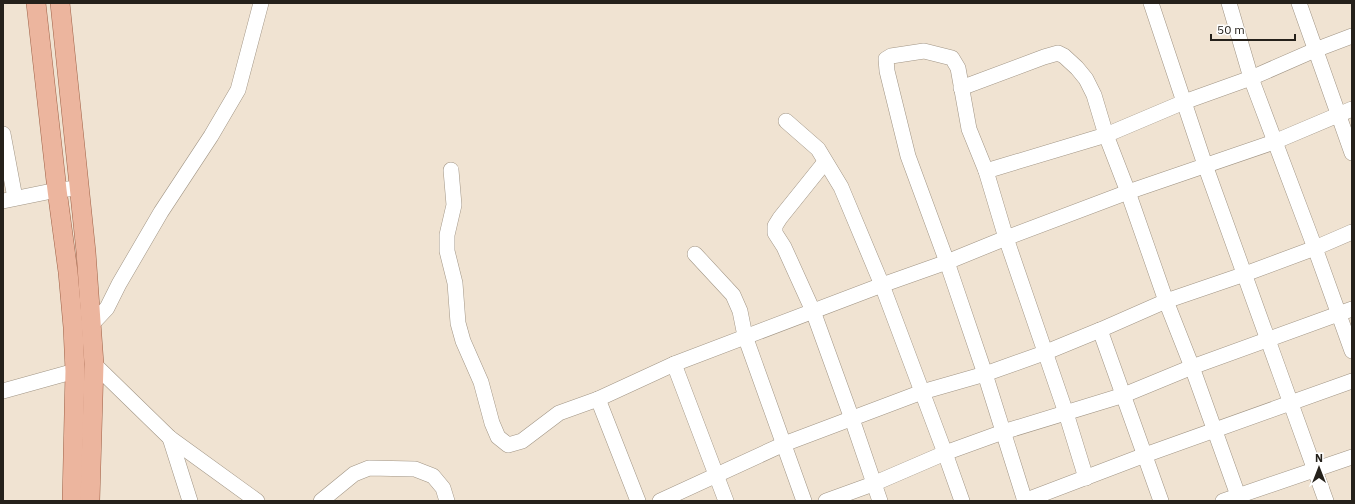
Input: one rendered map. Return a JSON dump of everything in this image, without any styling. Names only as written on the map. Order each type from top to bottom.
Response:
[{"type":"main road","points":[[36,3],[57,190],[68,272],[75,371],[72,501]]},
{"type":"main road","points":[[60,3],[86,252],[94,364],[90,501]]},
{"type":"street","points":[[91,325],[107,308],[119,284],[161,212],[211,136],[238,90],[260,3]]},
{"type":"street","points":[[1151,3],[1205,166],[1292,403],[1326,501]]},
{"type":"street","points":[[1229,3],[1251,78],[1274,142],[1315,248],[1345,311],[1352,351]]},
{"type":"street","points":[[1299,3],[1315,50],[1345,112],[1352,153]]},
{"type":"street","points":[[986,170],[1106,135],[1184,102],[1251,78],[1315,50],[1352,36]]},
{"type":"street","points":[[1086,478],[1066,412],[1044,353],[1006,238],[986,170],[969,129],[958,68],[952,58],[924,51],[891,56],[886,60],[887,71],[908,156],[947,262],[985,374],[1025,501],[1352,381]]},
{"type":"street","points":[[961,88],[1058,53],[1064,56],[1077,68],[1086,79],[1094,94],[1106,135],[1128,192],[1166,301],[1216,431],[1239,498]]},
{"type":"street","points":[[451,170],[454,205],[447,235],[447,251],[455,283],[458,323],[463,341],[481,382],[492,423],[498,437],[508,445],[522,441],[559,412],[598,400],[674,364],[745,336],[947,262],[1128,192],[1274,142],[1345,112]]},
{"type":"street","points":[[786,121],[818,149],[841,187],[882,285],[962,501]]},
{"type":"street","points":[[4,143],[9,200],[57,190],[79,188]]},
{"type":"street","points":[[826,162],[780,218],[775,226],[775,233],[784,247],[813,311],[880,501]]},
{"type":"street","points":[[660,501],[784,444],[922,392],[985,374],[1044,353],[1166,301],[1245,274],[1315,248],[1352,232]]},
{"type":"street","points":[[695,254],[733,295],[740,311],[745,336],[804,501]]},
{"type":"street","points":[[826,501],[873,484],[945,453],[1003,432],[1124,395],[1192,367],[1345,311]]},
{"type":"street","points":[[1100,330],[1161,501]]},
{"type":"street","points":[[94,364],[170,438],[257,501]]},
{"type":"street","points":[[674,364],[726,501]]},
{"type":"street","points":[[3,391],[75,371]]},
{"type":"street","points":[[598,400],[638,501]]},
{"type":"street","points":[[170,438],[190,501]]},
{"type":"street","points":[[1223,501],[1239,498],[1352,457]]},
{"type":"street","points":[[322,501],[354,474],[369,468],[416,470],[433,476],[443,488],[447,501]]}]
